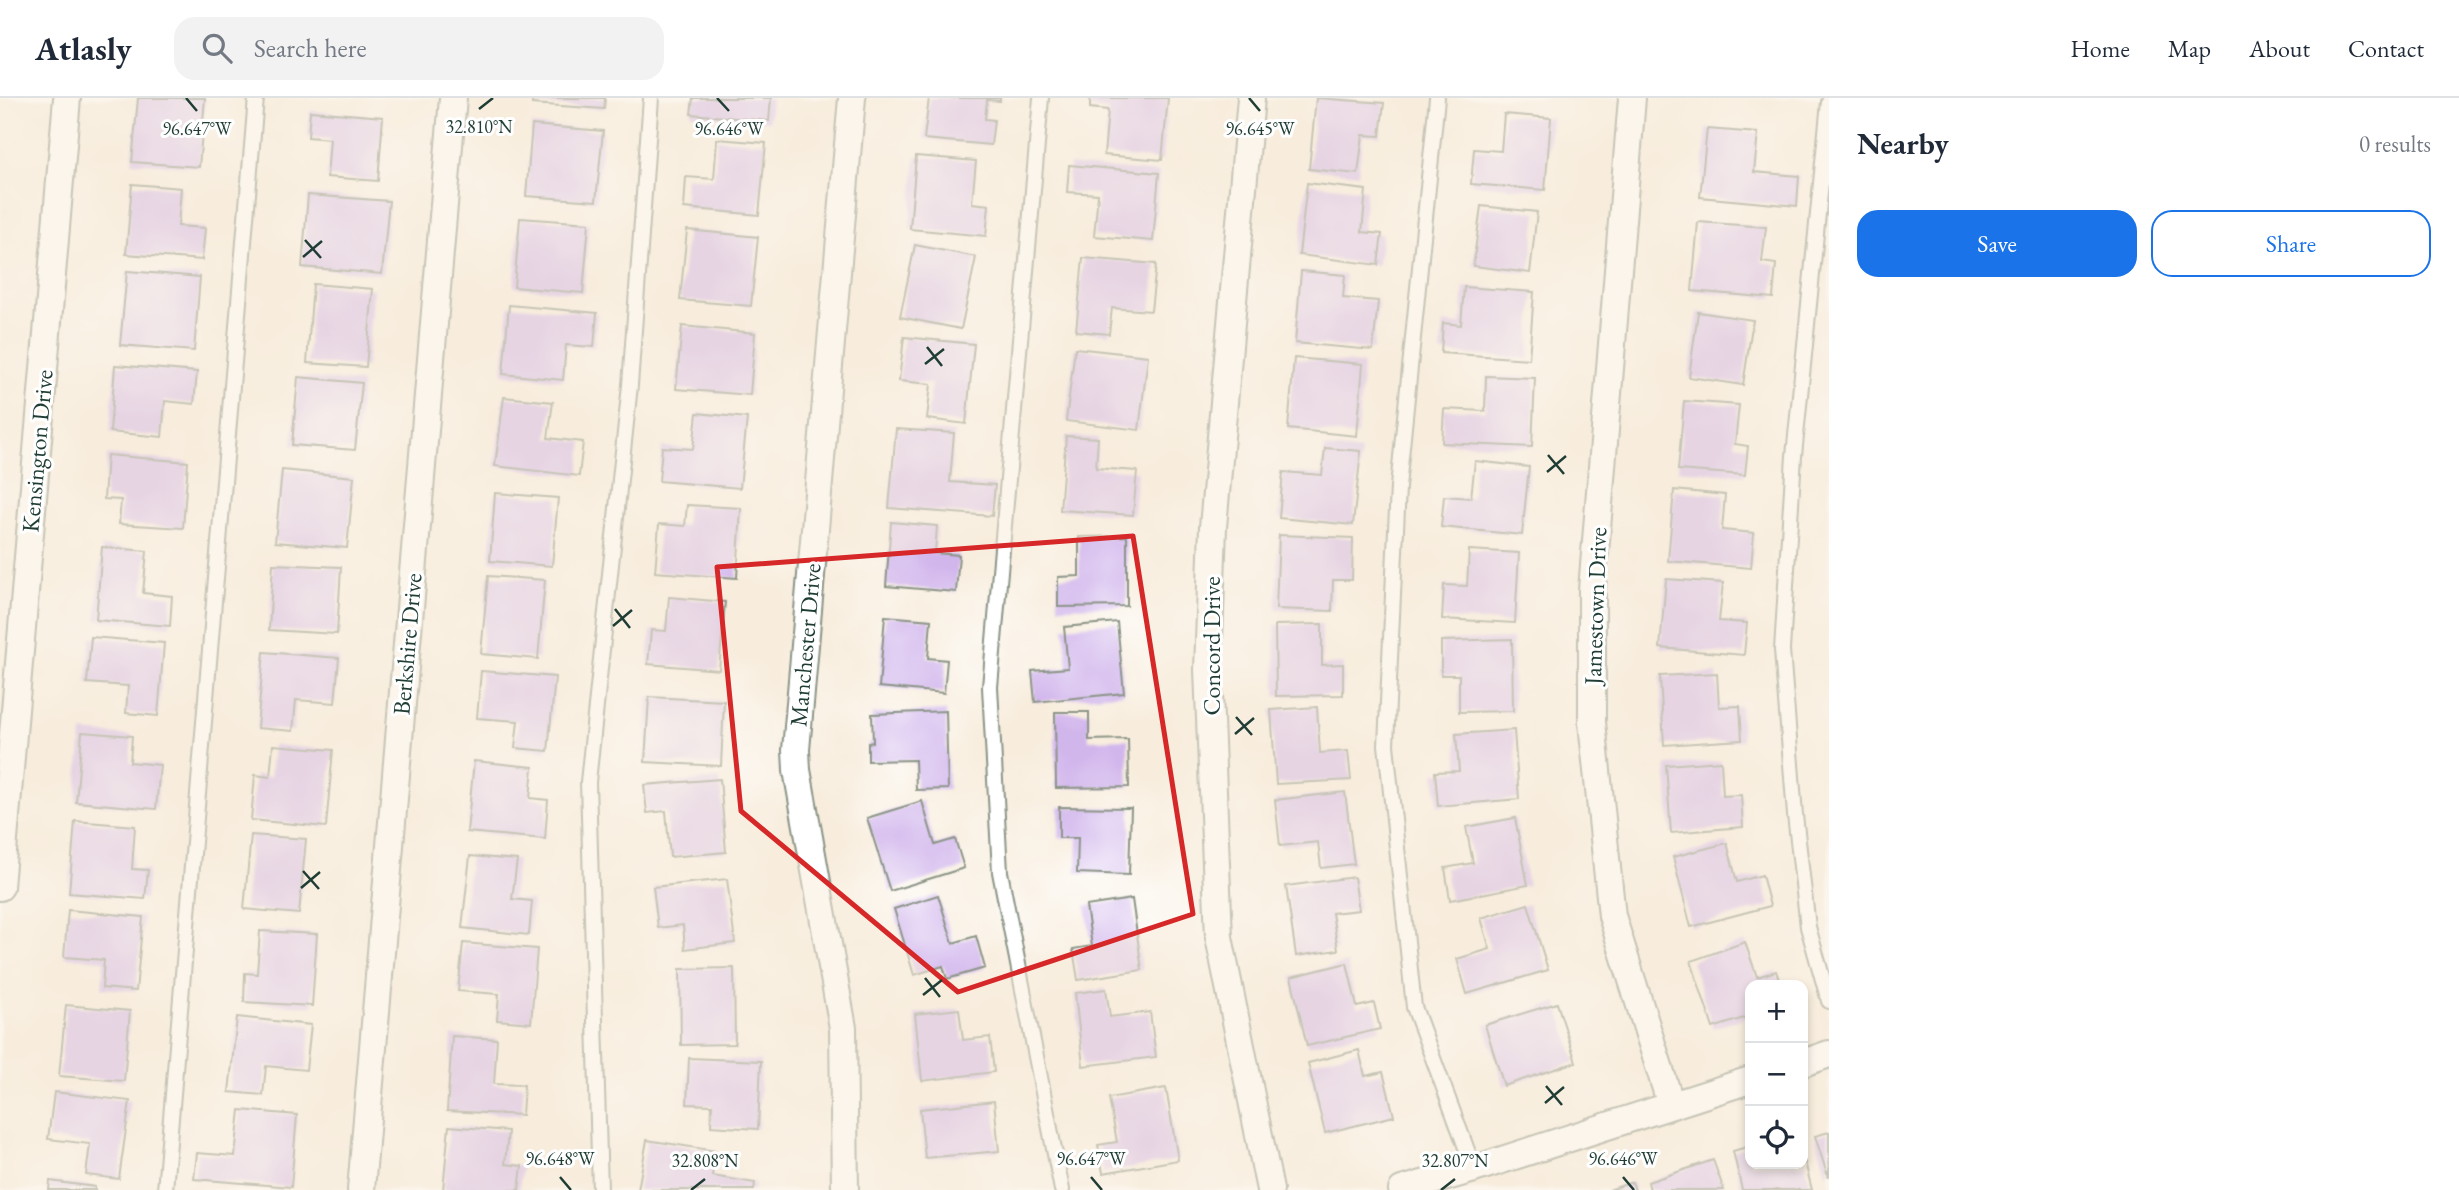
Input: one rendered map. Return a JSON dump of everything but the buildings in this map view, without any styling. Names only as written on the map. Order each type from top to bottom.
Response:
[{"type":"street","name":"Kensington Drive","points":[[0,887],[4,796],[67,98]]},
{"type":"street","name":"Berkshire Drive","points":[[361,1190],[453,98]]},
{"type":"street","name":"Manchester Drive","points":[[845,1190],[843,1028],[797,770],[796,750],[852,98]]},
{"type":"street","name":"Concord Drive","points":[[1251,98],[1213,527],[1208,670],[1219,937],[1270,1190]]},
{"type":"street","name":"Jamestown Drive","points":[[1632,98],[1592,590],[1591,722],[1612,916],[1671,1105]]},
{"type":"street","points":[[1808,1061],[1829,1054]]},
{"type":"street","points":[[1402,1190],[1745,1082]]},
{"type":"lane","points":[[165,1190],[256,98]]},
{"type":"lane","points":[[600,1190],[589,782],[631,385],[652,98]]},
{"type":"lane","points":[[1041,98],[990,687],[1000,872],[1062,1190]]},
{"type":"lane","points":[[1437,98],[1398,487],[1386,745],[1414,1007],[1474,1169]]},
{"type":"lane","points":[[1829,102],[1794,456],[1782,650],[1795,815],[1808,927],[1829,1001]]},
{"type":"highlighted area","points":[[1133,536],[1193,914],[958,992],[741,811],[717,567]]}]
